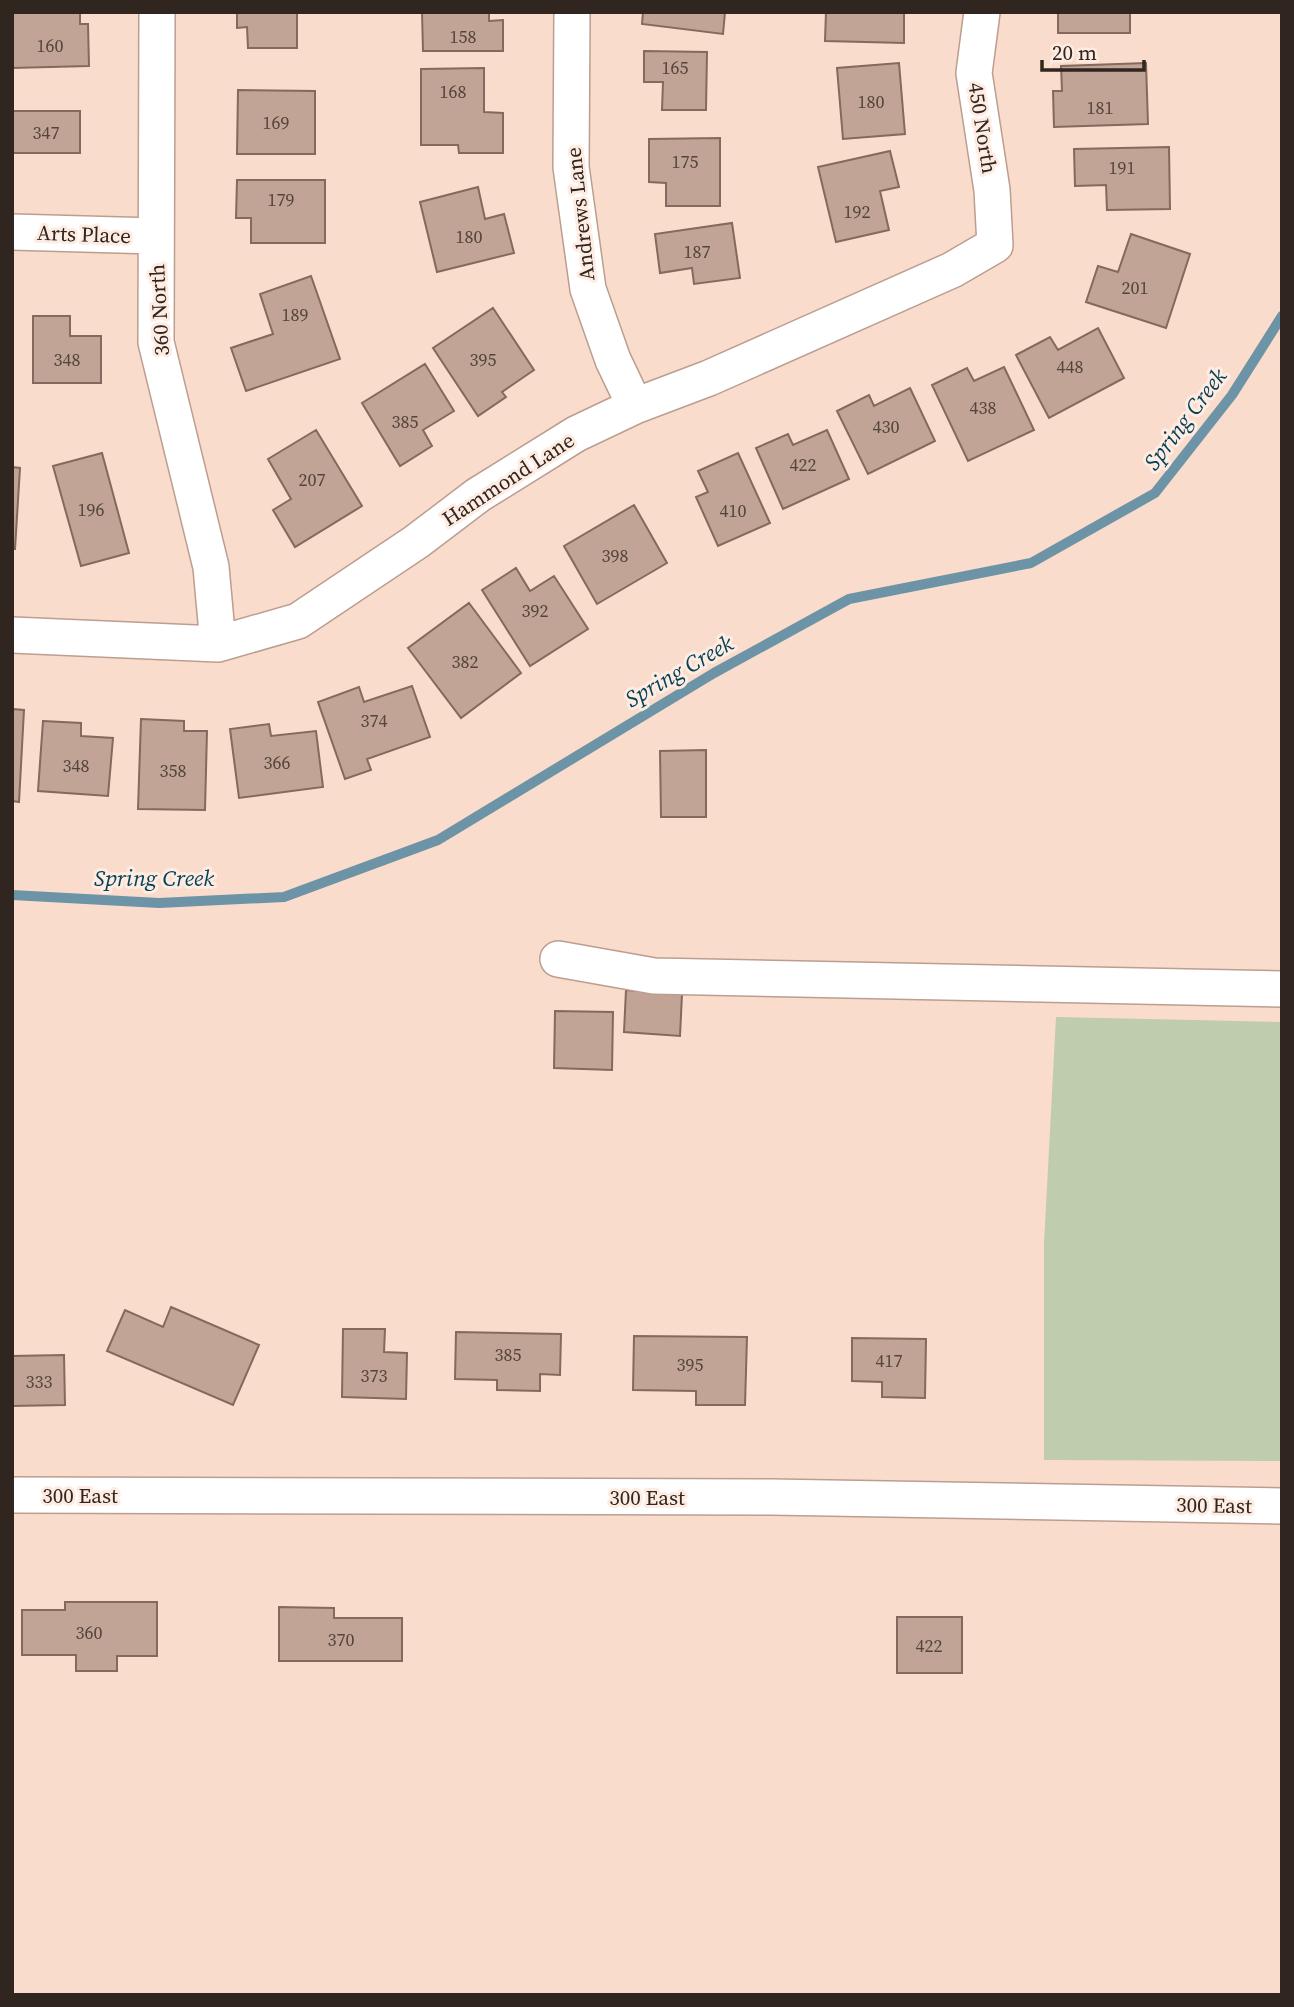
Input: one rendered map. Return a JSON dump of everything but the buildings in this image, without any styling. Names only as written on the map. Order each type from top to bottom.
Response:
[{"type":"street","name":"360 North","points":[[157,12],[156,342],[211,567],[218,644]]},
{"type":"street","name":"Andrews Lane","points":[[572,12],[571,167],[588,289],[613,360],[635,406]]},
{"type":"street","name":"450 North","points":[[982,12],[974,73],[992,190],[995,245]]},
{"type":"street","name":"Arts Place","points":[[12,232],[155,236]]},
{"type":"street","name":"Hammond Lane","points":[[12,635],[218,644],[298,621],[478,495],[576,434],[952,270],[995,245]]},
{"type":"street","points":[[558,958],[654,976],[1282,989]]},
{"type":"street","name":"300 East","points":[[12,1495],[771,1497],[1282,1506]]},
{"type":"green space","points":[[1056,1017],[1282,1022],[1282,1461],[1044,1460],[1044,1244]]},
{"type":"waterway","name":"Spring Creek","points":[[12,895],[159,903],[284,897],[438,840],[714,673],[849,599],[1031,563],[1155,493],[1232,395],[1282,316]]}]
